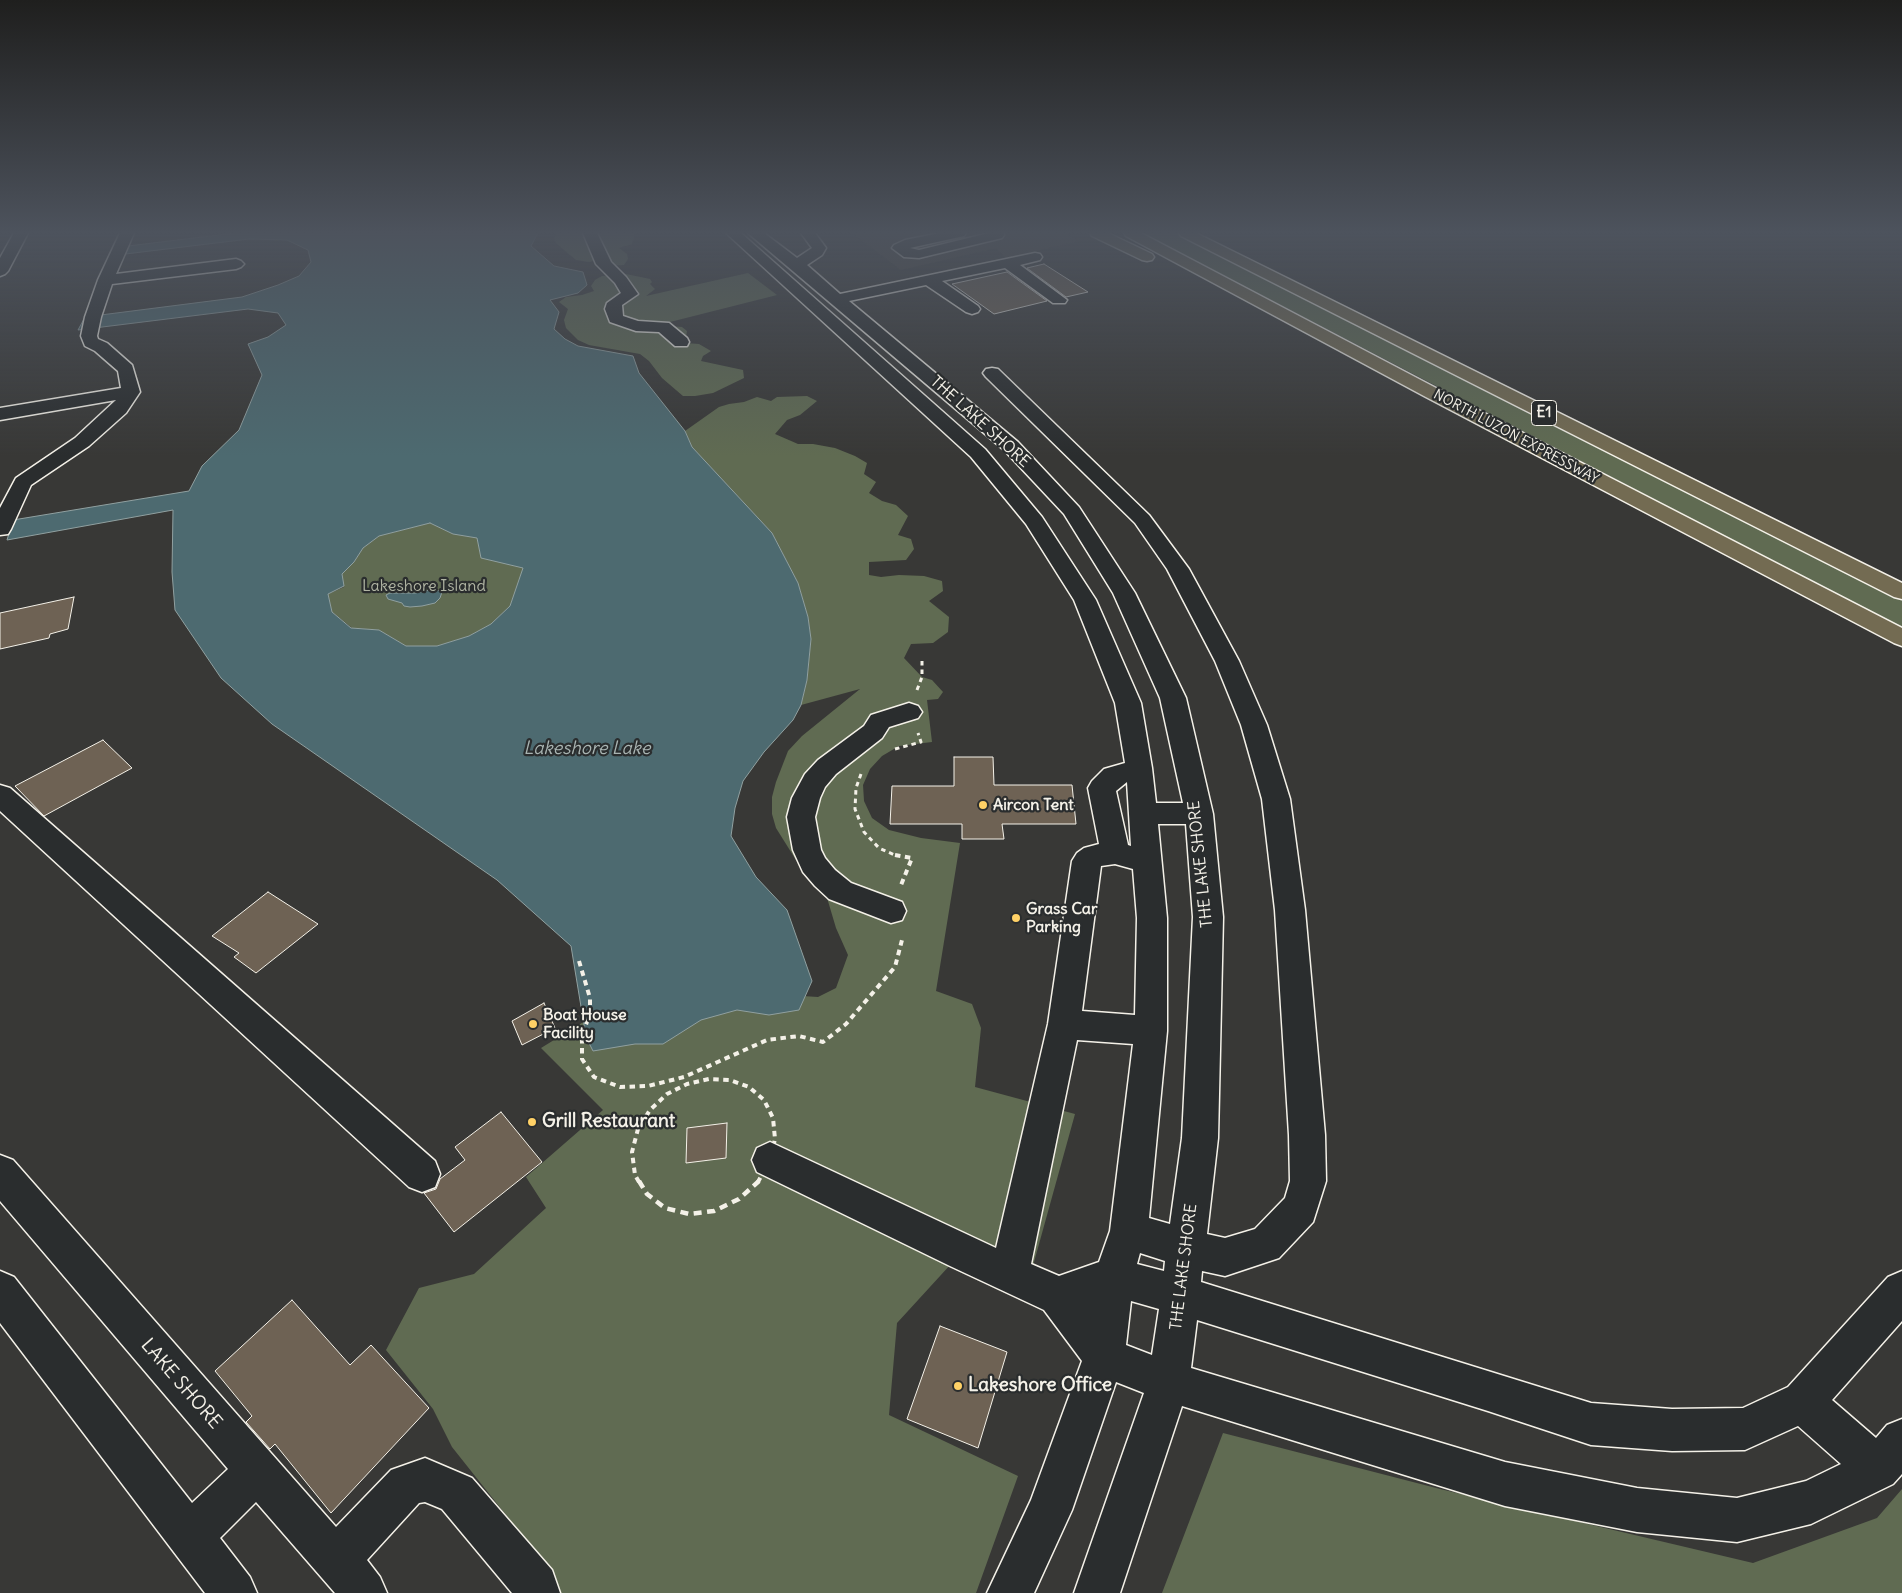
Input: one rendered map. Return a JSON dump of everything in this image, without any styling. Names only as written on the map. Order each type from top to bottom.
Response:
[{"type":"highway","points":[[1253,307],[1309,327]]},
{"type":"highway","name":"NORTH LUZON EXPRESSWAY","points":[[1272,307],[1902,638]]},
{"type":"highway","name":"NORTH LUZON EXPRESSWAY","points":[[1334,307],[1902,592]]},
{"type":"street","points":[[0,529],[23,482],[82,442],[119,408],[130,392],[126,369],[91,342],[89,336],[96,307]]},
{"type":"street","points":[[614,307],[616,319],[636,326],[663,327],[681,342]]},
{"type":"street","name":"THE LAKE SHORE","points":[[817,307],[978,453],[1035,521],[1085,600],[1128,703],[1139,768],[1152,918],[1151,1031],[1129,1231],[1113,1277],[1104,1357],[1050,1510],[1010,1593]]},
{"type":"street","name":"THE LAKE SHORE","points":[[848,307],[1011,446],[1072,511],[1124,593],[1173,698],[1199,814],[1208,918],[1208,965],[1200,1138],[1181,1295],[1169,1382],[1097,1593]]},
{"type":"street","points":[[992,373],[1142,519],[1178,569],[1234,677],[1254,725],[1276,799],[1290,910],[1308,1135],[1308,1181],[1300,1209],[1266,1245],[1225,1257],[1186,1248],[1129,1231]]},
{"type":"street","points":[[0,414],[130,392]]},
{"type":"street","points":[[0,426],[119,408]]},
{"type":"street","points":[[891,911],[840,891],[825,878],[813,864],[807,850],[801,817],[806,798],[815,781],[827,767],[873,732],[880,722],[909,712]]},
{"type":"street","points":[[1114,853],[1102,788],[1114,776],[1139,768]]},
{"type":"street","points":[[0,795],[422,1174]]},
{"type":"street","points":[[1144,814],[1199,814]]},
{"type":"street","points":[[1010,1274],[1064,1024],[1087,861],[1094,856],[1114,853],[1147,862]]},
{"type":"street","points":[[1064,1024],[1151,1031]]},
{"type":"street","points":[[770,1160],[1058,1296],[1104,1357],[1169,1382],[1506,1484],[1637,1510],[1737,1520],[1811,1502],[1890,1454],[1803,1402]]},
{"type":"street","name":"LAKE SHORE","points":[[2,1180],[257,1471],[337,1559],[364,1593]]},
{"type":"street","points":[[1058,1296],[1113,1277],[1181,1295],[1488,1390],[1591,1424],[1672,1430],[1745,1429],[1803,1402],[1902,1291]]},
{"type":"street","points":[[0,1290],[234,1593]]},
{"type":"street","points":[[190,1536],[257,1471]]},
{"type":"street","points":[[337,1559],[406,1485],[425,1480],[457,1494],[536,1586],[537,1593]]},
{"type":"path","points":[[890,751],[921,742],[909,712],[922,677],[922,659]]},
{"type":"path","points":[[578,961],[590,998],[590,1013],[582,1036],[582,1059],[594,1077],[620,1087],[648,1086],[684,1077],[767,1040],[798,1036],[823,1042],[846,1024],[894,968],[904,932],[891,911],[912,858],[899,857],[879,848],[864,832],[855,809],[856,788],[862,770]]},
{"type":"path","points":[[701,1080],[730,1080],[749,1087],[764,1100],[773,1118],[775,1139],[770,1160],[758,1182],[738,1199],[714,1211],[689,1214],[665,1208],[647,1194],[635,1175],[632,1152],[638,1129],[650,1110],[667,1094],[687,1084],[701,1080]]},
{"type":"green space","points":[[566,307],[728,307],[670,322],[669,326],[682,327],[687,331],[685,343],[699,344],[711,351],[703,356],[701,361],[743,370],[744,378],[713,393],[683,396],[662,378],[649,361],[640,354],[589,345],[578,340],[566,328],[564,320],[568,309]]},
{"type":"green space","points":[[1285,307],[1326,307],[1902,599],[1902,628]]},
{"type":"green space","points":[[807,396],[817,401],[800,415],[787,420],[775,434],[798,444],[813,444],[835,448],[867,463],[864,474],[876,482],[869,493],[882,501],[896,505],[908,516],[898,535],[911,539],[914,549],[906,560],[869,562],[869,575],[881,577],[899,575],[924,576],[942,581],[943,591],[929,601],[949,617],[948,632],[933,643],[911,644],[904,658],[922,677],[932,680],[943,692],[938,699],[927,700],[932,742],[899,746],[882,756],[870,769],[863,785],[864,801],[872,818],[889,830],[921,838],[960,843],[936,991],[972,1004],[981,1028],[975,1087],[1075,1114],[1026,1291],[951,1264],[897,1323],[889,1415],[1018,1476],[976,1593],[557,1593],[556,1578],[452,1447],[433,1409],[386,1350],[419,1288],[474,1274],[546,1208],[526,1177],[603,1110],[541,1048],[598,1013],[771,994],[818,997],[836,988],[848,955],[836,928],[825,891],[815,873],[796,860],[776,828],[772,814],[772,797],[788,751],[802,736],[860,689],[801,705],[807,680],[811,639],[808,617],[798,583],[772,533],[692,447],[685,431],[719,407],[729,404],[744,402],[757,397],[771,401],[777,397]]},
{"type":"green space","name":"Lakeshore Island","points":[[430,523],[453,534],[477,538],[504,562],[524,568],[510,606],[491,624],[469,636],[437,646],[406,646],[379,630],[352,628],[332,612],[328,594],[344,587],[342,574],[354,562],[363,548],[379,536]]},
{"type":"green space","points":[[1223,1433],[1440,1489],[1753,1563],[1877,1518],[1902,1489],[1902,1593],[1162,1593]]},
{"type":"water","name":"Lakeshore Lake","points":[[161,307],[556,307],[559,312],[554,329],[565,339],[578,346],[633,356],[639,373],[685,431],[692,447],[772,533],[798,583],[808,617],[811,639],[807,680],[801,705],[793,720],[764,752],[743,781],[735,808],[731,836],[756,877],[787,910],[812,981],[799,1010],[769,1015],[737,1010],[701,1020],[663,1044],[635,1044],[593,1051],[586,1037],[571,946],[497,880],[272,724],[221,678],[175,610],[172,572],[173,510],[7,540],[13,520],[189,491],[202,466],[239,430],[262,375],[248,344],[268,337],[286,325],[278,313],[248,309],[78,330],[85,317]],"holes":[[[430,523],[453,534],[477,538],[481,558],[523,568],[510,606],[491,624],[469,636],[437,646],[406,646],[379,630],[351,628],[332,612],[328,594],[344,586],[342,574],[354,562],[363,548],[379,536]]]},
{"type":"water","points":[[435,589],[442,592],[440,598],[435,603],[422,606],[404,606],[402,603],[388,599],[386,595],[390,593],[415,593]]},
{"type":"building","points":[[985,307],[1021,307],[994,314]]},
{"type":"building","points":[[74,597],[68,629],[50,634],[49,638],[0,649],[0,613]]},
{"type":"building","points":[[103,740],[132,768],[44,816],[15,786]]},
{"type":"building","name":"Aircon Tent","points":[[954,757],[993,757],[994,785],[1072,785],[1076,824],[1002,824],[1004,839],[962,839],[962,824],[890,824],[892,786],[954,786]]},
{"type":"building","points":[[268,892],[318,924],[256,973],[234,957],[239,953],[212,936]]},
{"type":"building","name":"Boat House Facility","points":[[544,1003],[555,1028],[522,1045],[512,1021]]},
{"type":"building","points":[[501,1112],[542,1162],[454,1232],[424,1193],[436,1189],[440,1179],[465,1160],[455,1147]]},
{"type":"building","points":[[727,1123],[726,1158],[686,1163],[687,1128]]},
{"type":"building","points":[[292,1300],[350,1365],[371,1345],[429,1408],[331,1513],[275,1444],[270,1449],[246,1422],[252,1416],[215,1371]]},
{"type":"building","name":"Lakeshore Office","points":[[940,1326],[1007,1352],[978,1448],[907,1419]]},
{"type":"place","name":"Aircon Tent","points":[[983,805]]},
{"type":"place","name":"Grass Car Parking","points":[[1016,918]]},
{"type":"place","name":"Boat House Facility","points":[[533,1024]]},
{"type":"place","name":"Grill Restaurant","points":[[532,1122]]},
{"type":"place","name":"Lakeshore Office","points":[[958,1386]]}]
